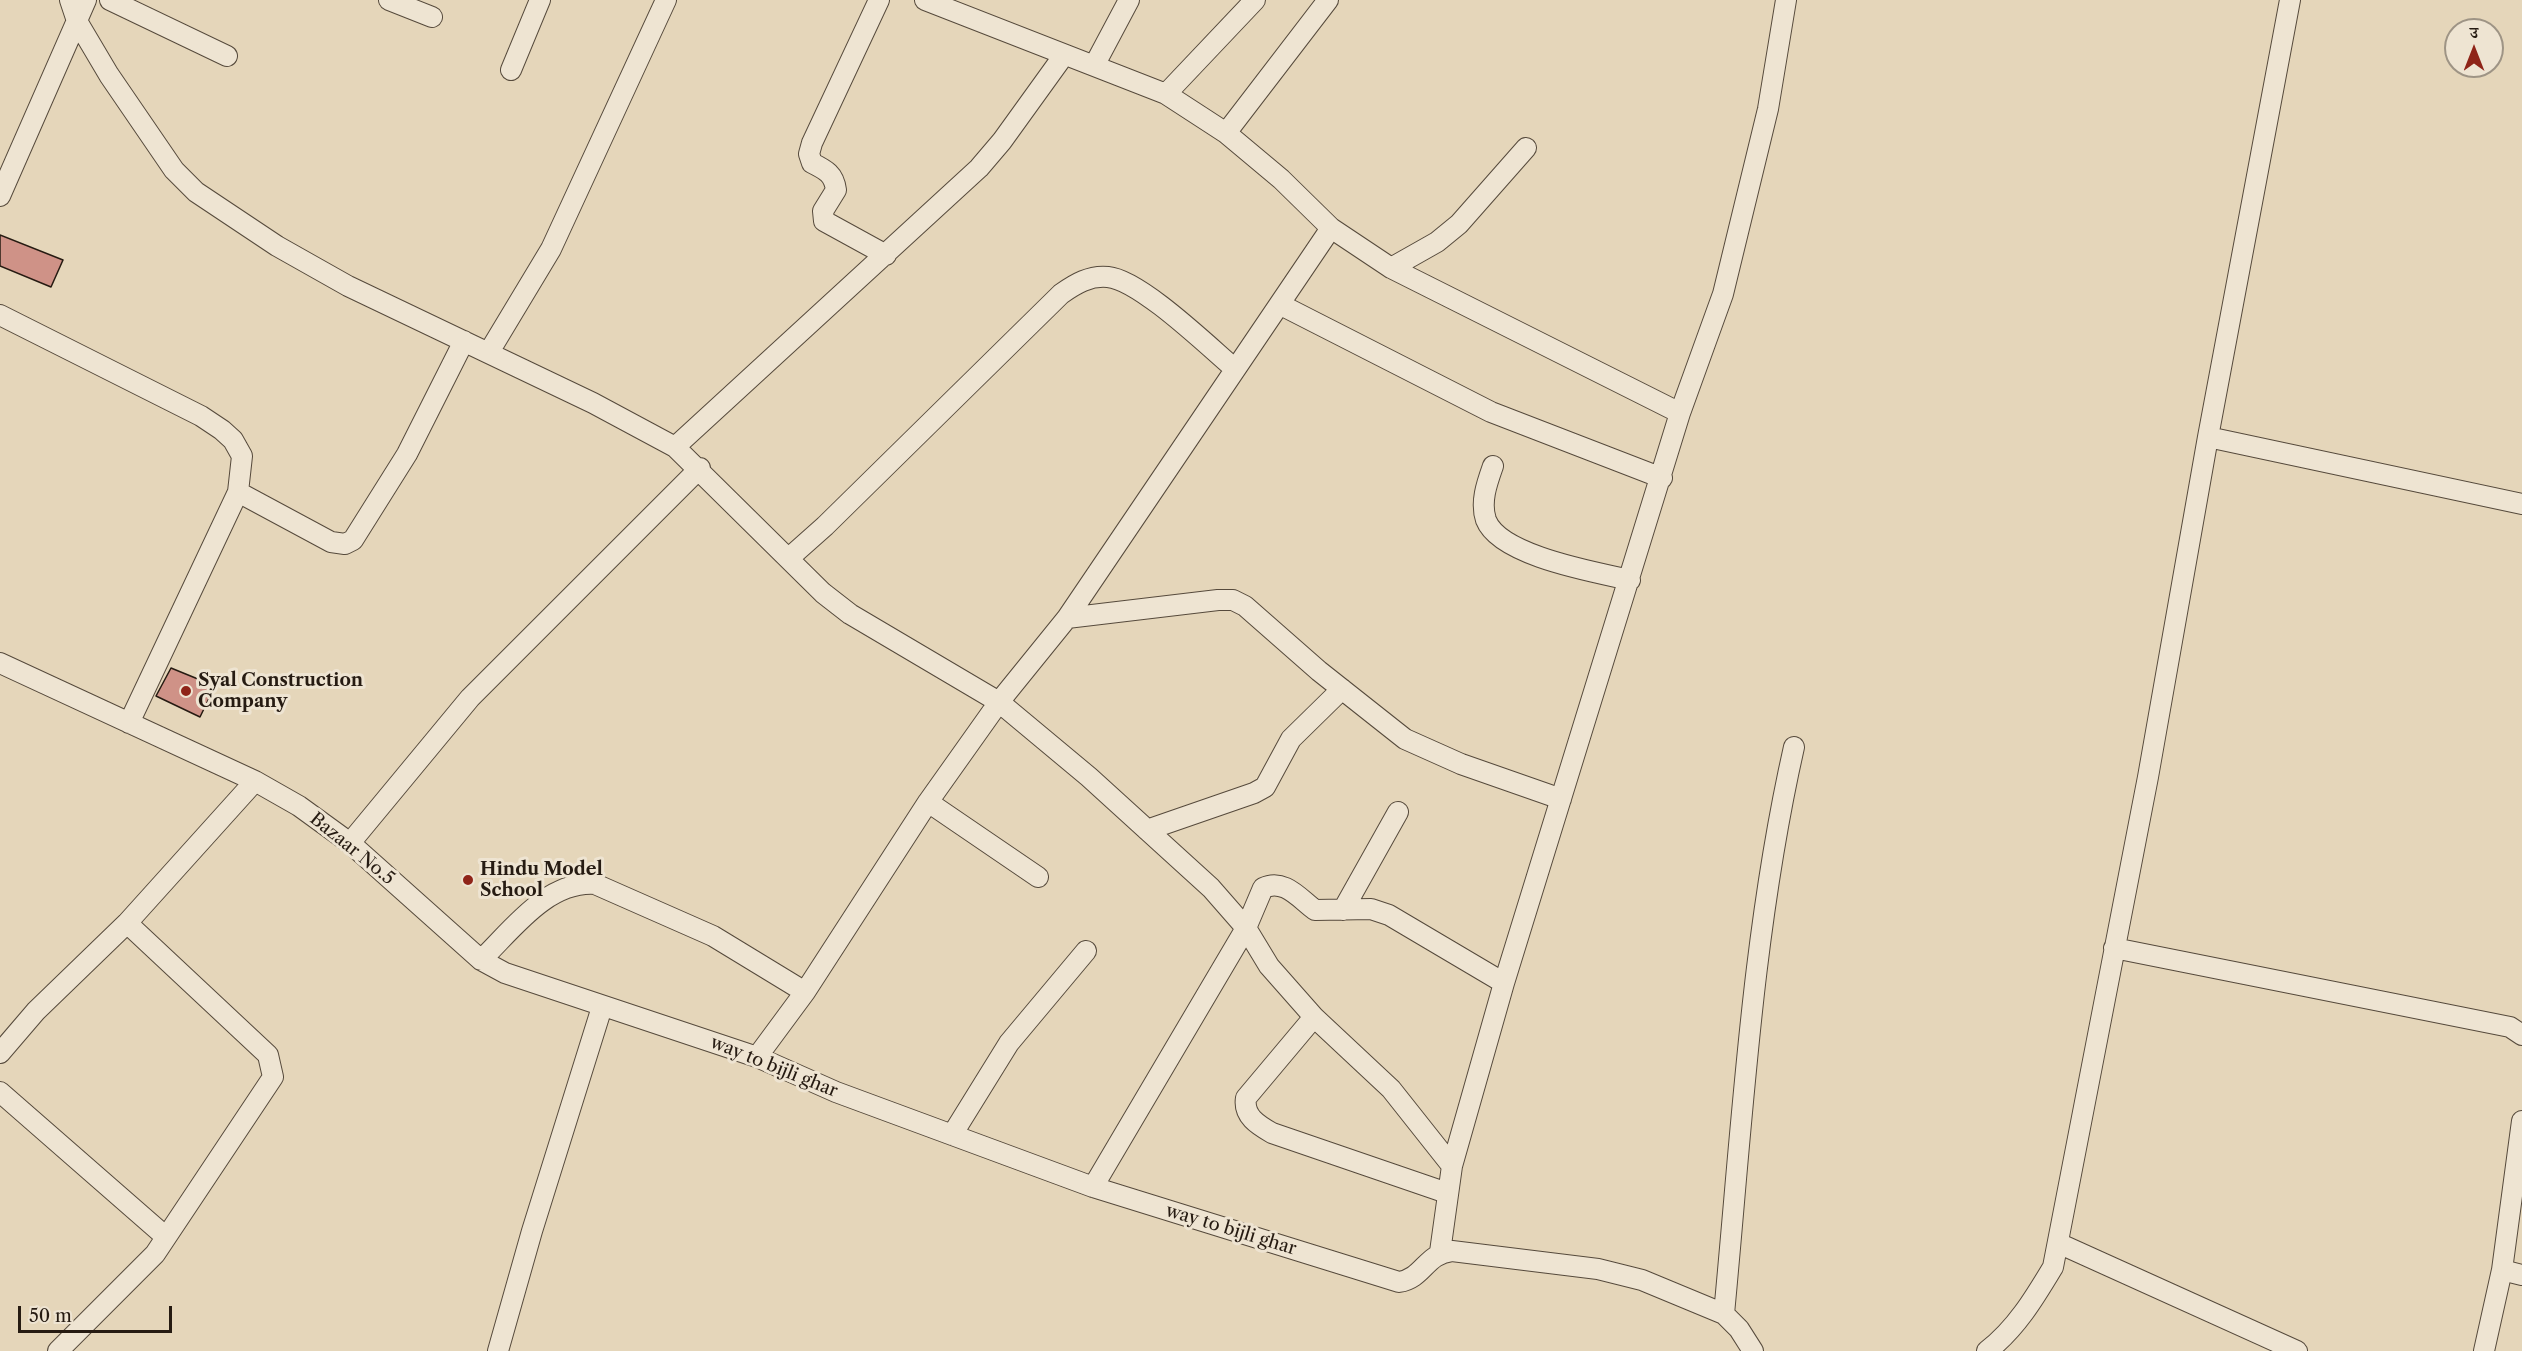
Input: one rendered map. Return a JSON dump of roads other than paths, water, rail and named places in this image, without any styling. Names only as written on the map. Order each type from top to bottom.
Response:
[{"type":"street","points":[[70,0],[77,21],[109,75],[174,170],[196,192],[277,246],[348,286],[489,352],[675,447],[700,468],[823,592],[850,614],[999,702],[1211,888],[1246,928],[1269,966],[1314,1017],[1391,1089],[1452,1166]]},
{"type":"street","points":[[0,196],[86,0]]},
{"type":"street","points":[[110,0],[227,56]]},
{"type":"street","points":[[389,0],[432,17]]},
{"type":"street","points":[[511,70],[540,0]]},
{"type":"street","points":[[489,352],[550,249],[666,0]]},
{"type":"street","points":[[879,0],[812,143],[809,154],[812,163],[828,171],[835,179],[836,190],[823,211],[824,221],[886,255]]},
{"type":"street","points":[[925,0],[1064,55],[1095,64],[1166,94],[1226,133],[1281,179],[1331,228],[1391,268],[1680,413]]},
{"type":"street","points":[[1095,64],[1129,0]]},
{"type":"street","points":[[1166,94],[1255,0]]},
{"type":"street","points":[[1226,133],[1328,0]]},
{"type":"street","points":[[1753,1351],[1739,1329],[1724,1314],[1642,1280],[1598,1269],[1452,1251],[1440,1252],[1452,1166],[1504,983],[1662,478],[1680,413],[1723,294],[1768,110],[1786,0]]},
{"type":"street","points":[[1987,1351],[2015,1324],[2034,1299],[2053,1266],[2115,948],[2290,0]]},
{"type":"street","points":[[675,447],[979,168],[1002,141],[1064,55]]},
{"type":"street","points":[[1391,268],[1437,242],[1459,224],[1526,148]]},
{"type":"street","points":[[757,1057],[805,992],[928,802],[999,702],[1067,618],[1331,228]]},
{"type":"street","points":[[789,558],[825,526],[1061,294],[1078,282],[1108,277],[1140,290],[1235,369]]},
{"type":"street","points":[[1281,304],[1491,412],[1662,478]]},
{"type":"street","points":[[0,315],[201,416],[233,440],[242,456],[238,492],[129,723]]},
{"type":"street","points":[[238,492],[331,542],[345,544],[353,540],[407,454],[464,341]]},
{"type":"street","points":[[2208,437],[2522,504]]},
{"type":"street","points":[[1492,466],[1485,489],[1484,506],[1486,520],[1492,531],[1530,554],[1630,580]]},
{"type":"street","points":[[350,843],[470,699],[700,468]]},
{"type":"street","points":[[1067,618],[1233,600],[1245,606],[1405,740],[1427,751],[1561,799]]},
{"type":"street","name":"Bazaar No.5","points":[[0,663],[255,781],[299,806],[350,843],[481,960],[505,973],[602,1007],[697,1036]]},
{"type":"street","points":[[1147,830],[1254,794],[1265,787],[1291,739],[1342,689]]},
{"type":"street","points":[[1724,1314],[1755,983],[1780,810],[1794,747]]},
{"type":"street","points":[[0,1053],[36,1011],[127,924],[255,781]]},
{"type":"street","points":[[928,802],[1038,877]]},
{"type":"street","points":[[1343,910],[1398,812]]},
{"type":"street","points":[[481,960],[548,896],[580,883],[595,884],[713,936],[805,992]]},
{"type":"street","points":[[1093,1187],[1246,928],[1263,888],[1272,884],[1284,886],[1315,910],[1371,909],[1389,915],[1504,983]]},
{"type":"street","points":[[58,1351],[155,1254],[246,1115],[269,1087],[273,1068],[268,1055],[127,924]]},
{"type":"street","points":[[2115,948],[2510,1027],[2522,1035]]},
{"type":"street","points":[[951,1136],[1009,1042],[1086,951]]},
{"type":"street","points":[[498,1351],[532,1231],[602,1007]]},
{"type":"street","points":[[1314,1017],[1246,1098],[1244,1107],[1249,1116],[1272,1133],[1447,1192]]},
{"type":"street","name":"way to bijli ghar","points":[[697,1036],[757,1057],[836,1092],[951,1136],[1093,1187],[1399,1282],[1417,1275],[1440,1252]]},
{"type":"street","points":[[0,1092],[166,1237]]},
{"type":"street","points":[[2484,1351],[2502,1270],[2522,1121]]},
{"type":"street","points":[[2058,1243],[2297,1351]]},
{"type":"street","points":[[2502,1270],[2522,1275]]},
{"type":"place","name":"Syal Construction Company","points":[[186,691]]},
{"type":"place","name":"Hindu Model School","points":[[468,880]]}]
